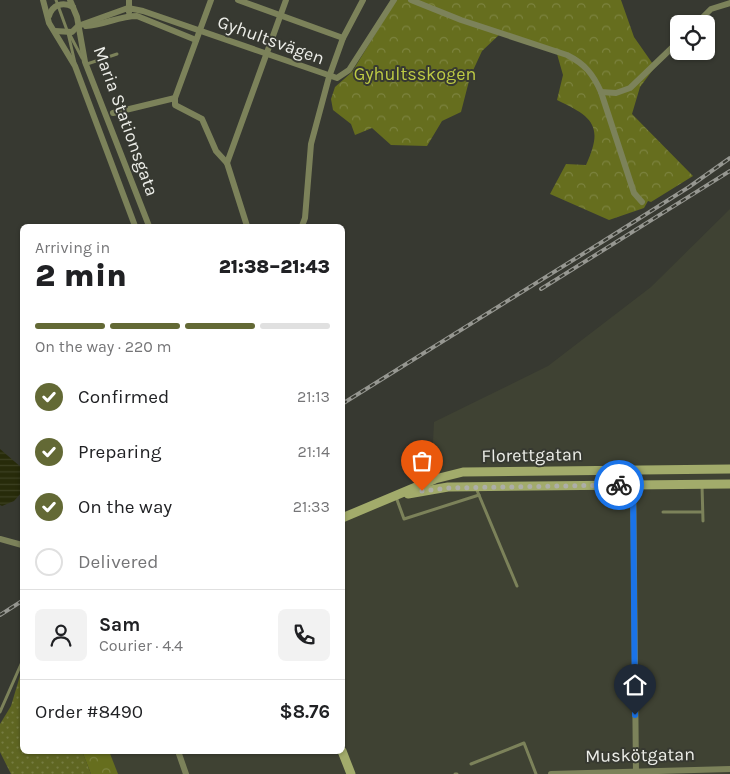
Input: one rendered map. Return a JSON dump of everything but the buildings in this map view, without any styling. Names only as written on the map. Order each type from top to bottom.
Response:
[{"type":"street","name":"Maria Stationsgata","points":[[43,0],[49,16],[49,24],[75,66],[135,224]]},
{"type":"street","name":"Maria Stationsgata","points":[[70,0],[86,63],[148,224]]},
{"type":"street","points":[[78,26],[100,25],[129,16],[129,0]]},
{"type":"street","points":[[211,0],[175,98],[175,105],[202,119],[216,150],[227,163],[246,224]]},
{"type":"street","points":[[238,0],[343,38]]},
{"type":"street","points":[[227,163],[286,0]]},
{"type":"street","points":[[303,224],[305,218],[311,144],[328,77],[343,38],[363,0]]},
{"type":"street","name":"Gyhultsvägen","points":[[128,8],[143,10],[328,77],[337,78],[346,73],[394,0]]},
{"type":"street","points":[[411,0],[461,20],[567,55],[583,63],[595,78],[601,92],[634,193],[642,202]]},
{"type":"street","points":[[49,16],[50,11],[57,2],[73,7]]},
{"type":"street","points":[[705,15],[711,9],[730,3]]},
{"type":"street","points":[[78,26],[128,8]]},
{"type":"street","name":"Gyhultsvägen","points":[[129,16],[149,20],[196,40]]},
{"type":"street","name":"Maria Stationsgata","points":[[68,33],[78,26]]},
{"type":"street","points":[[55,31],[68,33]]},
{"type":"street","points":[[601,92],[616,93],[630,88],[670,50]]},
{"type":"street","points":[[113,114],[175,98]]},
{"type":"street","name":"Florettgatan","points":[[345,517],[435,479],[462,472],[730,469]]},
{"type":"street","points":[[633,470],[636,772]]},
{"type":"street","name":"Florettgatan","points":[[397,496],[442,488],[477,491],[633,485],[730,484]]},
{"type":"street","name":"Florettgatan","points":[[345,511],[371,505]]},
{"type":"street","points":[[0,539],[20,544]]},
{"type":"street","points":[[179,754],[186,774]]},
{"type":"street","points":[[343,754],[351,774]]},
{"type":"street","name":"Muskötgatan","points":[[551,774],[730,769]]},
{"type":"lane","points":[[57,2],[68,33],[75,66]]},
{"type":"lane","points":[[68,33],[86,63],[117,54]]},
{"type":"lane","points":[[702,484],[702,521]]},
{"type":"lane","points":[[397,496],[404,519],[477,491],[517,586]]},
{"type":"lane","points":[[663,512],[702,512]]},
{"type":"lane","points":[[0,712],[20,667]]},
{"type":"lane","points":[[471,764],[524,743],[536,774]]},
{"type":"shaded area","points":[[730,209],[730,774],[117,774],[110,754],[345,754],[345,517],[431,482],[434,422],[548,366],[651,287]]},
{"type":"shaded area","points":[[0,449],[20,466],[20,494],[14,501],[2,506],[0,505]]},
{"type":"green space","name":"Gyhultsskogen","points":[[396,0],[621,0],[634,37],[655,67],[640,87],[632,114],[693,176],[651,202],[648,201],[644,208],[609,220],[550,194],[566,164],[586,165],[594,141],[592,124],[579,112],[557,100],[563,75],[557,54],[500,34],[482,51],[470,77],[461,112],[442,121],[427,146],[391,145],[372,128],[355,135],[351,124],[333,110],[331,99],[335,87],[352,72]]},
{"type":"green space","points":[[20,676],[20,754],[83,754],[91,774],[11,774],[0,752],[0,724],[11,706]]},
{"type":"green space","points":[[83,754],[110,754],[118,774],[91,774]]},
{"type":"railway","points":[[345,402],[689,187],[730,158]]},
{"type":"railway","points":[[541,289],[730,171]]},
{"type":"railway","points":[[0,615],[20,602]]},
{"type":"way so far","points":[[422,491],[448,488],[619,485]]},
{"type":"route","points":[[619,485],[633,485],[635,715]]}]
